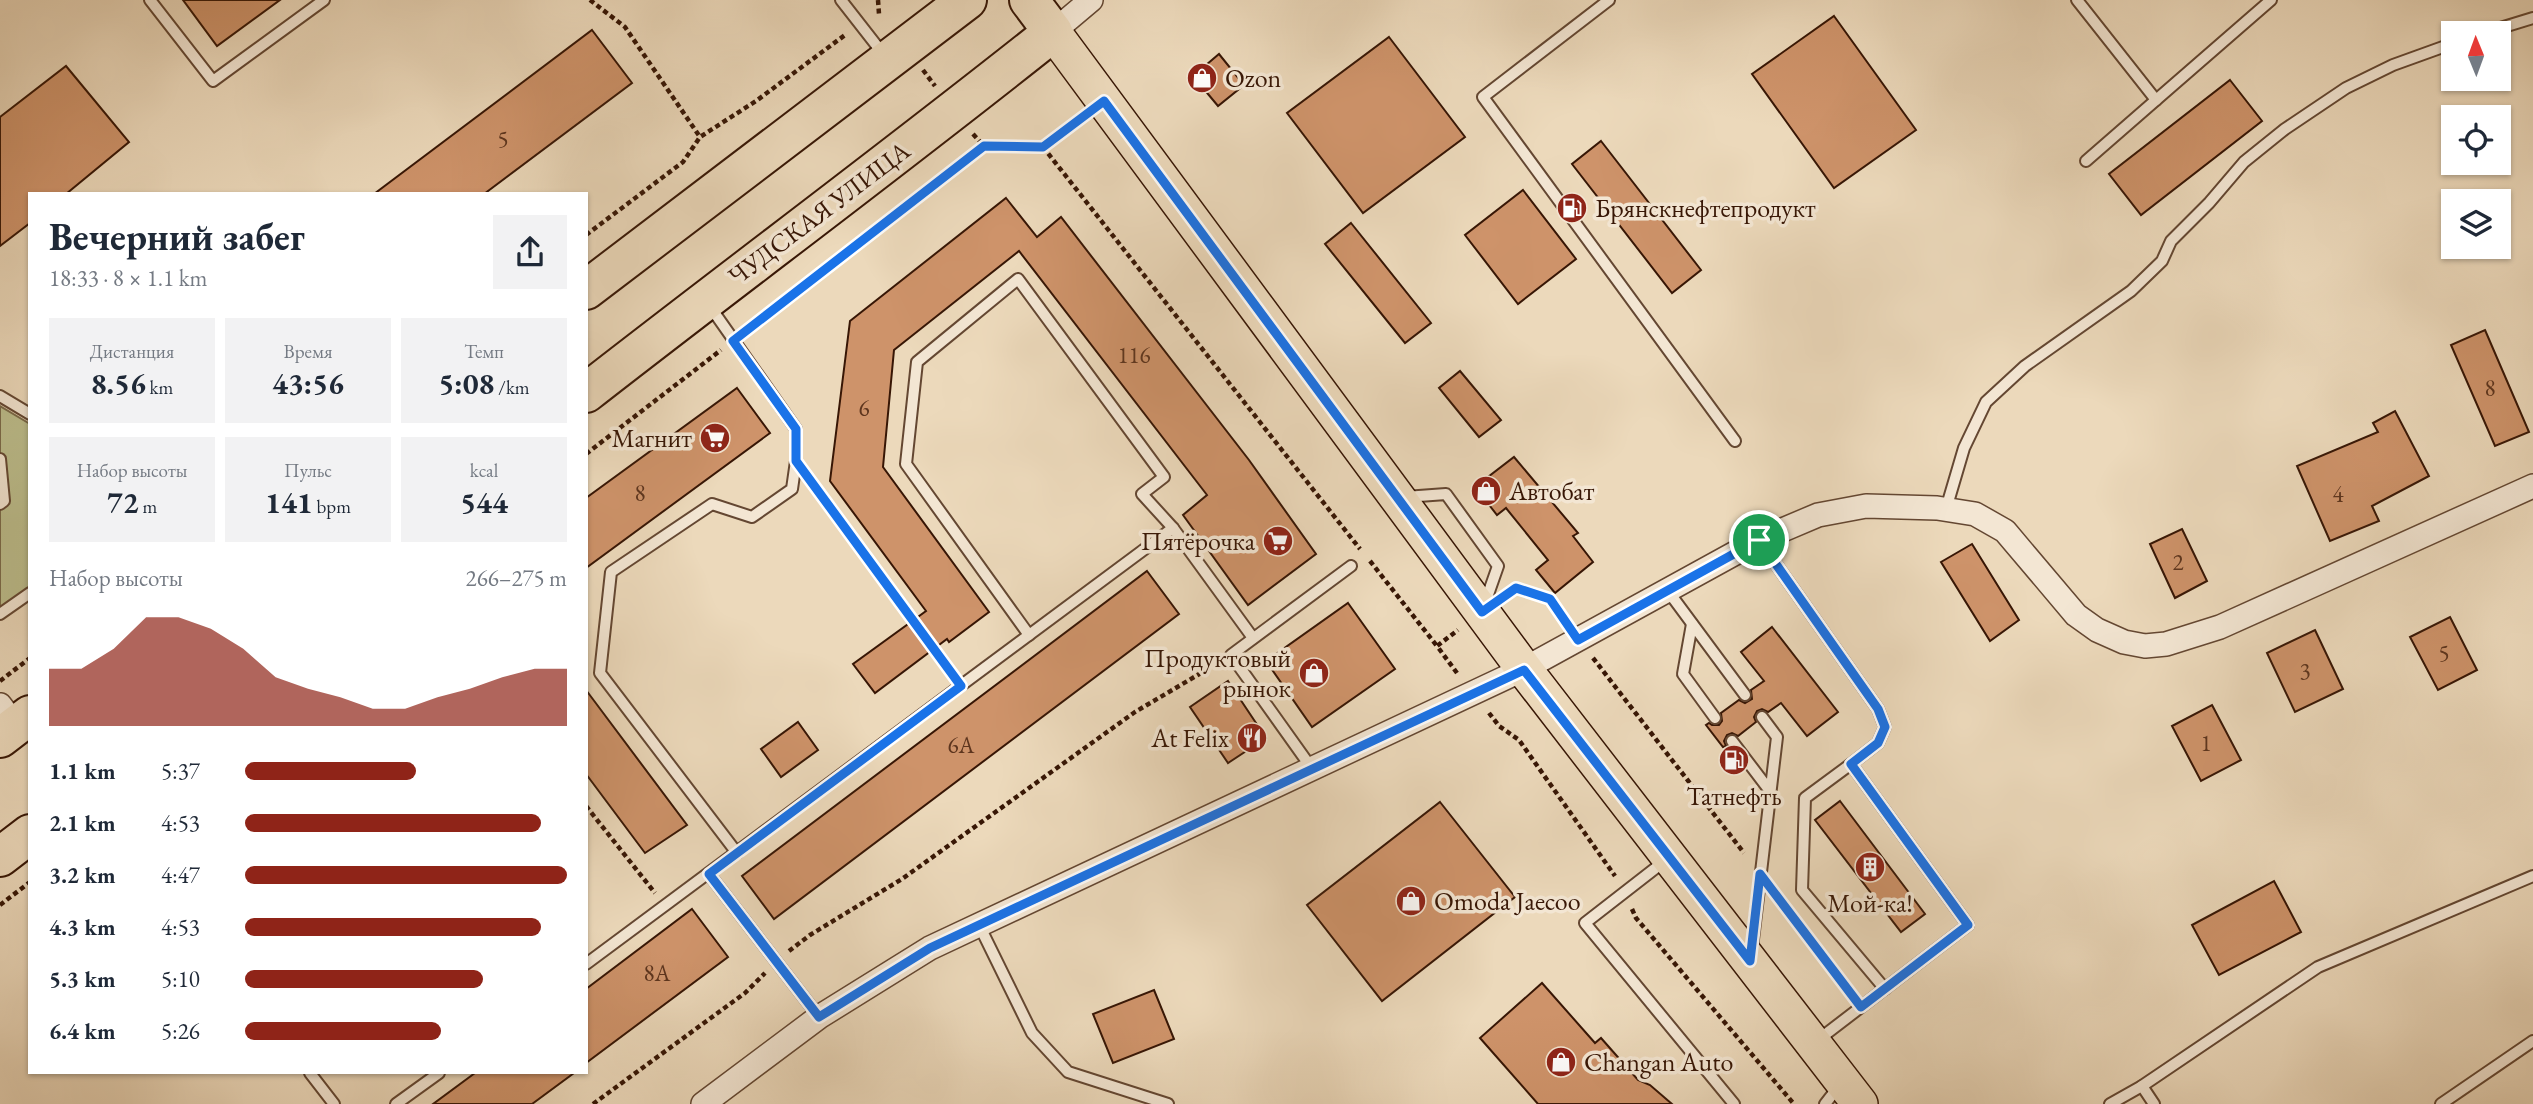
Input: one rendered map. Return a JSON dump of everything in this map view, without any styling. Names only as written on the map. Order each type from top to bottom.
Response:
[{"type":"highway","points":[[588,288],[967,0]]},
{"type":"highway","points":[[1029,0],[1053,32]]},
{"type":"highway","name":"ЧУДСКАЯ УЛИЦА","points":[[588,392],[705,299],[954,111],[1053,32]]},
{"type":"highway","points":[[0,857],[28,836]]},
{"type":"main road","points":[[1053,32],[1524,670],[1813,1044],[1843,1097]]},
{"type":"street","points":[[1053,32],[1091,0]]},
{"type":"street","points":[[702,1104],[819,1017],[930,948],[1524,670],[1759,540],[1818,516],[1866,506],[1946,509],[1975,514],[2005,531],[2076,615],[2097,630],[2124,642],[2145,646],[2166,644],[2220,626],[2533,486]]},
{"type":"lane","points":[[150,0],[213,80],[324,0]]},
{"type":"lane","points":[[841,0],[888,60]]},
{"type":"lane","points":[[1609,0],[1483,97],[1735,441]]},
{"type":"lane","points":[[2077,0],[2156,100]]},
{"type":"lane","points":[[2085,162],[2271,0]]},
{"type":"lane","points":[[2511,25],[2533,18]]},
{"type":"lane","points":[[1946,509],[1964,448],[1986,402],[2025,366],[2130,291],[2162,261],[2171,242],[2244,162],[2285,129],[2346,88],[2393,65],[2441,48]]},
{"type":"lane","points":[[1029,635],[906,464],[916,362],[1018,279],[1164,477],[1142,494],[1173,528],[1253,638]]},
{"type":"lane","points":[[705,299],[796,429],[796,461],[792,489],[752,517],[712,504],[611,572],[600,673],[737,853]]},
{"type":"lane","points":[[0,396],[28,413]]},
{"type":"lane","points":[[0,459],[4,501],[0,504]]},
{"type":"lane","points":[[588,963],[1173,528]]},
{"type":"lane","points":[[1759,540],[1878,709],[1885,727],[1878,743],[1805,798],[1802,890],[1885,989]]},
{"type":"lane","points":[[1313,770],[1231,655],[1351,566]]},
{"type":"lane","points":[[1668,590],[1745,695]]},
{"type":"lane","points":[[0,614],[28,594]]},
{"type":"lane","points":[[1692,625],[1683,674],[1715,718]]},
{"type":"lane","points":[[1750,961],[1777,737],[1762,717]]},
{"type":"lane","points":[[1732,741],[1770,792]]},
{"type":"lane","points":[[1813,1044],[1968,925],[1851,764]]},
{"type":"lane","points":[[1670,857],[1585,923],[1734,1104]]},
{"type":"lane","points":[[709,874],[819,1017]]},
{"type":"lane","points":[[2110,1104],[2142,1086],[2318,967],[2533,876]]},
{"type":"lane","points":[[979,925],[1032,1033],[1068,1072],[1168,1104]]},
{"type":"lane","points":[[2441,1104],[2533,1041]]},
{"type":"lane","points":[[311,1074],[334,1104]]},
{"type":"lane","points":[[396,1104],[435,1074]]},
{"type":"lane","points":[[2142,1086],[2154,1104]]},
{"type":"path","points":[[590,0],[625,27],[700,137]]},
{"type":"path","points":[[588,234],[683,162],[700,137],[877,12]]},
{"type":"path","points":[[588,452],[984,146],[1043,147],[1104,101]]},
{"type":"path","points":[[1043,147],[1499,726],[1519,740],[1626,891],[1636,918],[1794,1104]]},
{"type":"path","points":[[796,461],[961,686]]},
{"type":"path","points":[[1437,646],[1516,588],[1550,599],[1578,640],[1861,1007]]},
{"type":"path","points":[[593,1104],[745,993],[776,961],[810,935],[902,879],[1135,712],[1231,655]]},
{"type":"path","points":[[0,682],[28,660]]},
{"type":"path","points":[[588,808],[666,906]]},
{"type":"path","points":[[0,905],[28,884]]},
{"type":"green space","points":[[0,406],[28,423],[28,590],[0,611]]},
{"type":"building","points":[[183,0],[280,0],[217,46]]},
{"type":"building","points":[[1834,16],[1916,130],[1834,188],[1752,74]]},
{"type":"building","points":[[592,30],[632,83],[487,192],[377,192]]},
{"type":"building","points":[[1389,37],[1465,137],[1363,213],[1287,113]]},
{"type":"building","points":[[1219,54],[1244,85],[1218,106],[1193,76]]},
{"type":"building","points":[[66,66],[129,142],[68,192],[28,192],[28,225],[0,246],[0,117]]},
{"type":"building","points":[[2230,80],[2262,121],[2141,215],[2109,174]]},
{"type":"building","points":[[1601,141],[1701,270],[1672,293],[1572,164]]},
{"type":"building","points":[[1523,190],[1576,259],[1518,304],[1465,235]]},
{"type":"building","points":[[1006,198],[1037,237],[1061,217],[1249,460],[1316,554],[1248,605],[1183,515],[1207,495],[1019,251],[894,350],[883,467],[989,612],[949,642],[947,639],[875,693],[853,664],[926,611],[830,481],[850,321]]},
{"type":"building","points":[[1351,223],[1431,323],[1405,343],[1325,244]]},
{"type":"building","points":[[2485,330],[2529,432],[2495,446],[2451,345]]},
{"type":"building","points":[[1460,371],[1501,420],[1479,437],[1439,388]]},
{"type":"building","points":[[737,388],[770,433],[588,567],[588,497]]},
{"type":"building","points":[[2395,411],[2429,476],[2372,506],[2379,521],[2330,541],[2297,466],[2378,432],[2373,423]]},
{"type":"building","points":[[1514,457],[1578,533],[1573,536],[1593,562],[1555,593],[1536,570],[1548,560],[1506,508],[1497,515],[1475,487]]},
{"type":"building","points":[[2182,529],[2207,581],[2175,598],[2150,544]]},
{"type":"building","points":[[1972,544],[2019,620],[1990,641],[1941,562]]},
{"type":"building","points":[[1147,571],[1179,614],[774,919],[742,876]]},
{"type":"building","points":[[1348,603],[1395,669],[1312,727],[1266,661]]},
{"type":"building","points":[[2450,617],[2477,670],[2438,690],[2410,637]]},
{"type":"building","points":[[1772,627],[1838,712],[1807,736],[1781,703],[1768,712],[1762,709],[1757,711],[1754,717],[1756,722],[1738,736],[1732,733],[1727,735],[1724,741],[1726,746],[1723,747],[1706,725],[1719,725],[1722,721],[1721,713],[1739,700],[1745,703],[1752,699],[1751,690],[1764,681],[1741,652]]},
{"type":"building","points":[[2315,630],[2343,689],[2295,712],[2267,653]]},
{"type":"building","points":[[1228,681],[1266,738],[1228,763],[1190,707]]},
{"type":"building","points":[[588,693],[687,825],[645,853],[588,777]]},
{"type":"building","points":[[2212,705],[2241,760],[2201,781],[2172,726]]},
{"type":"building","points":[[798,722],[818,750],[781,777],[761,749]]},
{"type":"building","name":"Мой-ка!","points":[[1840,801],[1925,914],[1901,932],[1815,820]]},
{"type":"building","name":"Omoda Jaecoo","points":[[1440,802],[1515,897],[1382,1001],[1307,905]]},
{"type":"building","points":[[2274,881],[2301,932],[2219,975],[2192,925]]},
{"type":"building","points":[[692,909],[728,957],[588,1062],[588,987]]},
{"type":"building","name":"Changan Auto","points":[[1542,983],[1595,1043],[1601,1038],[1638,1080],[1650,1085],[1672,1104],[1538,1104],[1480,1038]]},
{"type":"building","points":[[1154,990],[1174,1039],[1113,1063],[1093,1014]]},
{"type":"building","points":[[474,1074],[573,1074],[532,1104],[433,1104]]},
{"type":"place","name":"Ozon","points":[[1202,78]]},
{"type":"place","name":"Брянскнефтепродукт","points":[[1572,208]]},
{"type":"place","name":"Магнит","points":[[715,438]]},
{"type":"place","name":"Автобат","points":[[1486,491]]},
{"type":"place","name":"Пятёрочка","points":[[1278,541]]},
{"type":"place","name":"Продуктовый рынок","points":[[1314,673]]},
{"type":"place","name":"At Felix","points":[[1252,738]]},
{"type":"place","name":"Татнефть","points":[[1734,760]]},
{"type":"place","name":"Мой-ка!","points":[[1870,867]]},
{"type":"place","name":"Omoda Jaecoo","points":[[1411,901]]},
{"type":"place","name":"Changan Auto","points":[[1561,1062]]},
{"type":"route","points":[[1104,101],[1482,612],[1516,588],[1550,599],[1578,640],[1759,540],[1878,709],[1885,727],[1878,743],[1851,764],[1968,925],[1861,1007],[1760,874],[1750,961],[1524,670],[930,948],[819,1017],[709,874],[961,686],[796,461],[796,429],[733,341],[984,146],[1043,147],[1104,101]]}]
